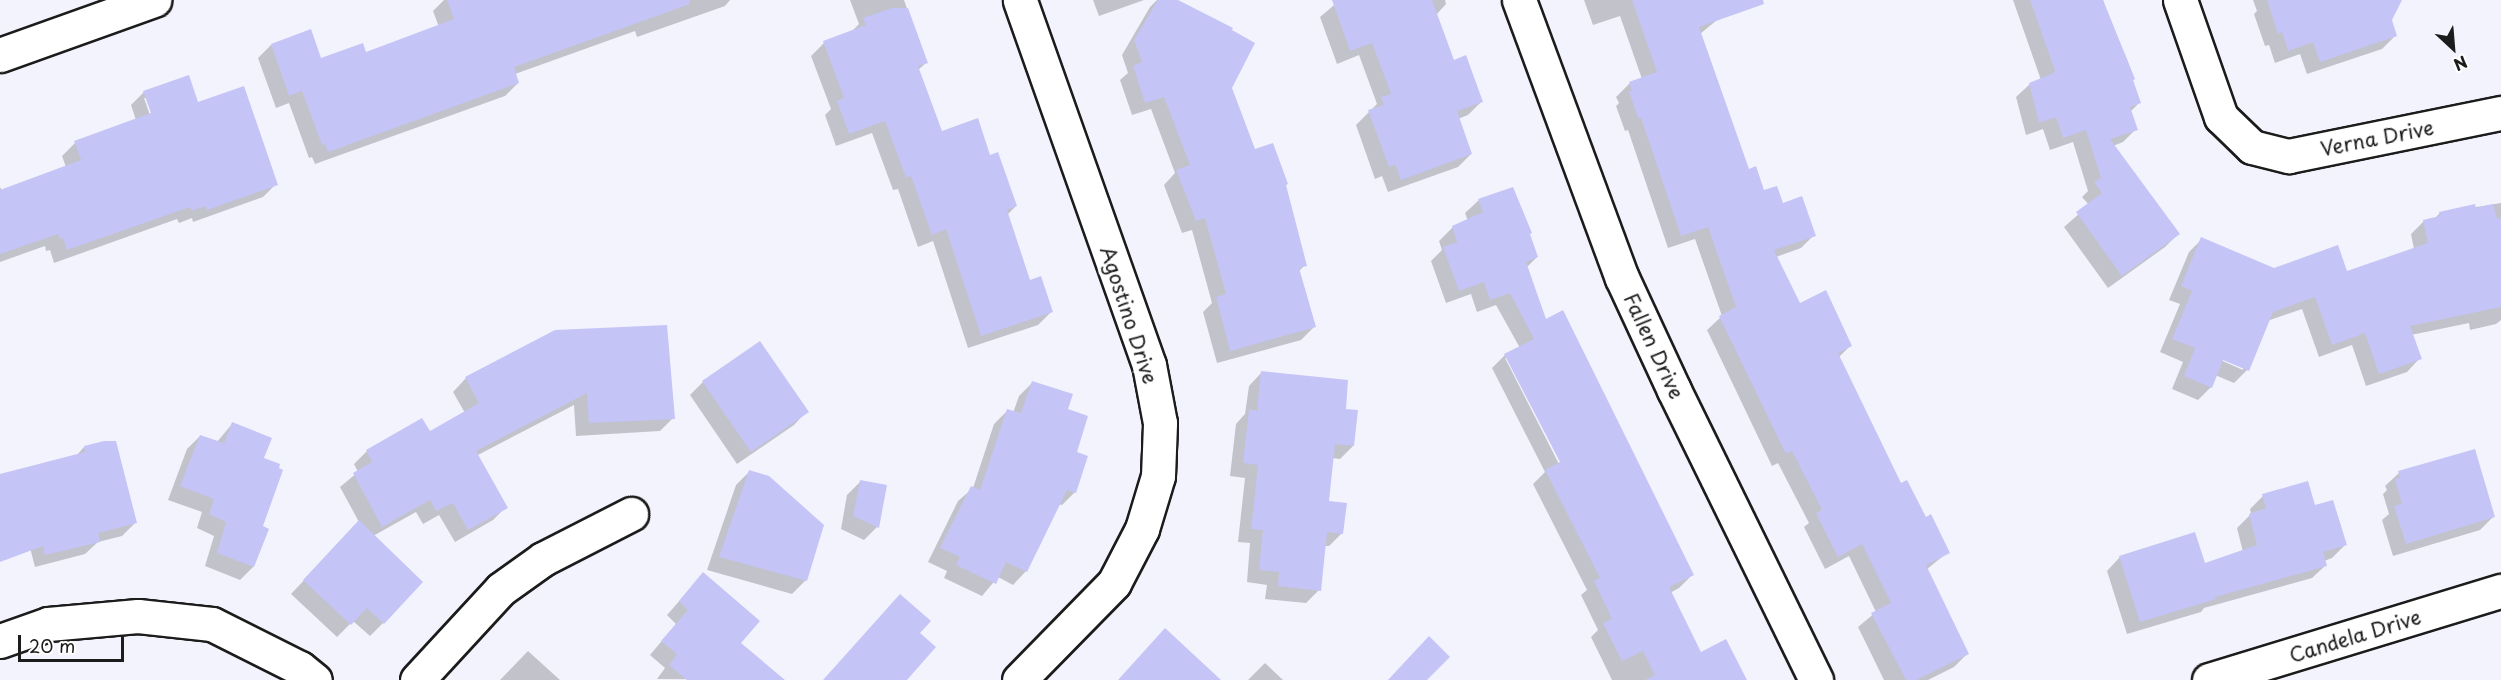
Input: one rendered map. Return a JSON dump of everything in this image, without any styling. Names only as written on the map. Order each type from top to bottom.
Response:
[{"type":"street","points":[[0,55],[154,0]]},
{"type":"street","name":"Agostino Drive","points":[[1020,0],[1149,365],[1160,423],[1158,476],[1142,529],[1114,583],[1028,677]]},
{"type":"street","name":"Fallen Drive","points":[[1519,0],[1622,278],[1674,390],[1816,680]]},
{"type":"street","name":"Verna Drive","points":[[2180,0],[2221,117],[2252,147],[2289,156],[2501,113]]},
{"type":"street","points":[[417,680],[501,589],[543,559],[631,514]]},
{"type":"street","name":"Candela Drive","points":[[2209,680],[2501,591]]},
{"type":"street","points":[[0,641],[48,624],[138,616],[212,624],[300,668],[315,680]]},
{"type":"building","points":[[447,0],[689,0],[690,4],[514,67],[519,83],[328,152],[325,144],[322,145],[302,91],[289,96],[271,44],[311,29],[321,58],[363,43],[366,52],[454,19]]},
{"type":"building","points":[[1158,0],[1178,0],[1233,28],[1232,30],[1255,43],[1232,88],[1255,149],[1273,143],[1288,184],[1286,185],[1307,266],[1299,268],[1316,327],[1230,351],[1216,297],[1226,294],[1205,218],[1196,221],[1176,170],[1190,165],[1164,97],[1145,103],[1133,66],[1142,62],[1134,40]]},
{"type":"building","points":[[1332,0],[1432,0],[1454,60],[1466,55],[1483,102],[1457,111],[1472,154],[1401,180],[1395,164],[1389,167],[1368,110],[1384,105],[1381,97],[1391,94],[1372,43],[1350,51]]},
{"type":"building","points":[[1632,0],[1763,0],[1764,4],[1699,27],[1749,169],[1756,166],[1764,190],[1777,186],[1783,203],[1802,196],[1816,236],[1774,250],[1800,303],[1826,290],[1852,346],[1838,353],[1901,483],[1907,480],[1926,517],[1931,514],[1950,553],[1926,565],[1969,654],[1916,680],[1906,680],[1871,613],[1891,603],[1862,544],[1838,557],[1816,513],[1822,510],[1792,451],[1786,454],[1719,316],[1736,307],[1708,227],[1681,236],[1641,118],[1638,118],[1629,91],[1632,91],[1629,82],[1657,72]]},
{"type":"building","points":[[2030,0],[2103,0],[2135,79],[2133,80],[2141,103],[2130,107],[2138,130],[2110,139],[2180,234],[2122,276],[2076,212],[2102,193],[2094,182],[2101,178],[2086,130],[2063,138],[2056,117],[2039,123],[2029,83],[2055,71]]},
{"type":"building","points":[[2267,0],[2402,0],[2392,20],[2397,36],[2320,62],[2313,42],[2288,51],[2282,32],[2278,34]]},
{"type":"building","points":[[892,8],[908,8],[928,63],[918,66],[942,131],[978,118],[990,155],[998,152],[1017,206],[1007,210],[1030,280],[1041,276],[1053,312],[981,336],[946,229],[932,235],[911,176],[906,178],[885,121],[849,134],[837,101],[844,98],[823,41],[866,25],[863,18]]},
{"type":"building","points":[[189,75],[198,102],[244,86],[278,185],[207,210],[205,206],[192,211],[190,207],[67,250],[63,238],[60,239],[58,234],[0,254],[0,190],[81,160],[74,141],[151,113],[143,91]]},
{"type":"building","points":[[1513,187],[1532,233],[1530,234],[1538,257],[1526,262],[1546,319],[1563,310],[1694,575],[1669,587],[1701,652],[1726,639],[1747,680],[1645,680],[1655,675],[1643,651],[1622,661],[1603,623],[1612,619],[1594,581],[1600,578],[1545,470],[1560,462],[1504,354],[1534,339],[1510,293],[1490,300],[1484,282],[1459,291],[1443,247],[1457,242],[1452,226],[1483,212],[1478,199]]},
{"type":"building","points":[[2475,204],[2476,208],[2493,204],[2497,219],[2501,218],[2501,307],[2410,326],[2422,359],[2379,374],[2365,333],[2332,345],[2315,297],[2273,312],[2249,371],[2223,360],[2212,388],[2184,376],[2195,348],[2172,339],[2192,291],[2181,286],[2201,237],[2274,268],[2338,245],[2347,271],[2428,243],[2423,220],[2440,216],[2439,212]]},
{"type":"building","points":[[667,325],[675,419],[589,423],[587,393],[476,451],[508,508],[468,530],[453,503],[436,511],[430,500],[382,527],[353,473],[372,462],[366,450],[422,418],[430,431],[479,403],[465,377],[555,330]]},
{"type":"building","points":[[760,341],[809,412],[751,452],[702,381]]},
{"type":"building","points":[[1261,371],[1348,380],[1346,409],[1358,410],[1354,446],[1335,444],[1329,501],[1347,503],[1343,534],[1327,532],[1321,591],[1278,586],[1279,572],[1259,570],[1263,530],[1251,529],[1258,465],[1243,463],[1249,409],[1257,411]]},
{"type":"building","points":[[1032,381],[1073,394],[1068,409],[1088,416],[1077,452],[1088,456],[1076,493],[1067,490],[1027,572],[1006,562],[996,584],[956,565],[960,557],[940,548],[971,486],[980,490],[1007,409],[1021,413]]},
{"type":"building","points":[[232,422],[272,438],[264,458],[280,464],[279,468],[283,470],[263,526],[269,529],[254,567],[217,553],[226,522],[209,514],[214,499],[180,486],[200,435],[224,443]]},
{"type":"building","points":[[104,441],[116,441],[137,523],[98,533],[100,542],[45,555],[43,546],[0,562],[0,474],[85,452],[84,446]]},
{"type":"building","points":[[2475,449],[2495,517],[2406,544],[2394,506],[2402,504],[2395,479],[2400,478],[2398,471]]},
{"type":"building","points":[[749,470],[769,476],[824,525],[807,581],[719,557]]},
{"type":"building","points":[[860,480],[887,485],[879,528],[853,516]]},
{"type":"building","points":[[2308,481],[2315,505],[2333,500],[2347,545],[2323,552],[2327,566],[2215,597],[2216,599],[2140,622],[2119,556],[2195,532],[2205,563],[2257,545],[2249,514],[2266,508],[2262,494]]},
{"type":"building","points":[[359,520],[423,582],[384,624],[367,608],[351,625],[303,580]]},
{"type":"building","points":[[703,572],[760,621],[741,643],[785,680],[687,680],[669,665],[677,654],[661,641],[688,610],[679,601]]},
{"type":"building","points":[[900,594],[931,621],[920,633],[936,647],[907,680],[823,680]]},
{"type":"building","points":[[1165,628],[1221,680],[1118,680]]},
{"type":"building","points":[[1429,636],[1450,657],[1427,680],[1388,680]]}]
